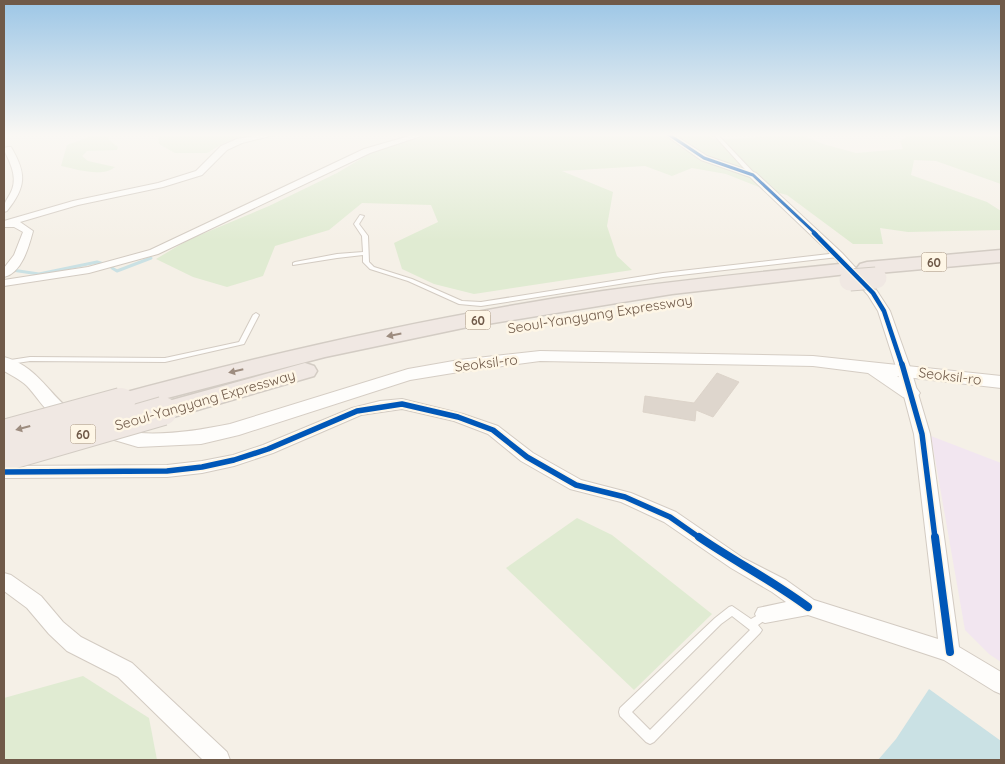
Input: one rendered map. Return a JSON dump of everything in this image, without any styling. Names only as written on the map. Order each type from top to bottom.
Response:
[{"type":"highway","name":"Seoul-Yangyang Expressway","points":[[4,434],[223,374],[397,334],[560,305],[671,288],[1001,256]]},
{"type":"highway","name":"Seoul-Yangyang Expressway","points":[[4,457],[323,366],[471,335],[556,319],[854,270],[1001,267]]},
{"type":"main road","name":"Seoksil-ro","points":[[4,363],[32,380],[63,415],[82,424],[138,440],[201,436],[232,430],[408,375],[459,366],[540,356],[794,361],[868,367],[901,362],[1001,382]]},
{"type":"main road","points":[[868,367],[886,376],[910,393]]},
{"type":"street","points":[[4,209],[18,189],[19,170]]},
{"type":"street","points":[[4,223],[76,202],[160,185],[198,173],[201,170]]},
{"type":"street","points":[[4,283],[89,270],[154,252],[282,190],[329,170]]},
{"type":"street","points":[[736,170],[754,176],[854,270],[873,293],[884,311],[922,434],[950,652]]},
{"type":"street","points":[[4,223],[16,224],[28,232],[23,253],[13,267],[4,274]]},
{"type":"street","points":[[4,472],[167,471],[202,467],[234,460],[268,449],[357,411],[402,404],[458,417],[493,430],[527,457],[576,485],[625,497],[662,514],[808,606],[950,652],[1001,684]]},
{"type":"street","points":[[4,467],[30,448],[74,432],[82,424]]},
{"type":"street","points":[[4,581],[34,602],[56,628],[74,644],[125,670],[219,760]]},
{"type":"street","points":[[758,619],[808,606]]},
{"type":"lane","points":[[748,170],[754,176]]},
{"type":"lane","points":[[362,216],[356,224],[364,236],[366,262],[372,268],[410,280],[461,303],[480,304],[663,275],[854,270]]},
{"type":"lane","points":[[295,264],[365,253]]},
{"type":"lane","points":[[4,363],[30,359],[165,360],[242,343],[256,315]]},
{"type":"lane","points":[[732,610],[758,619],[758,630],[650,738],[624,712],[718,621],[732,610]]},
{"type":"shaded area","points":[[931,436],[1001,463],[1001,662],[989,654],[965,630]]},
{"type":"green space","points":[[76,170],[111,170],[103,172]]},
{"type":"green space","points":[[343,170],[584,170],[562,171],[613,192],[607,226],[617,256],[632,270],[474,294],[434,284],[402,269],[394,243],[438,222],[431,205],[362,203],[329,230],[275,246],[263,276],[227,287],[193,277],[156,259],[188,240],[269,206]]},
{"type":"green space","points":[[655,170],[688,170],[672,176]]},
{"type":"green space","points":[[701,170],[912,170],[911,175],[987,202],[1001,211],[1001,230],[908,232],[880,228],[883,244],[853,244],[787,195],[764,189],[726,174]]},
{"type":"green space","points":[[960,170],[1001,170],[1001,184]]},
{"type":"green space","points":[[577,518],[612,535],[712,614],[634,690],[506,568]]},
{"type":"green space","points":[[83,676],[149,718],[157,760],[4,760],[4,698]]},
{"type":"water","points":[[929,689],[1001,741],[1001,760],[878,760],[896,739]]},
{"type":"building","points":[[717,373],[739,382],[713,417],[696,410],[695,421],[643,412],[645,396],[694,403]]},
{"type":"waterway","points":[[112,268],[117,271],[151,258]]},
{"type":"waterway","points":[[12,270],[39,274],[97,262],[104,264]]},
{"type":"cycle path","points":[[738,170],[753,175],[838,255],[873,293],[884,311],[904,370],[922,434],[950,652]]},
{"type":"cycle path","points":[[4,472],[167,471],[202,467],[234,460],[268,449],[357,411],[402,404],[458,417],[493,430],[527,457],[576,485],[625,497],[670,517],[737,563],[779,586],[808,607]]}]
